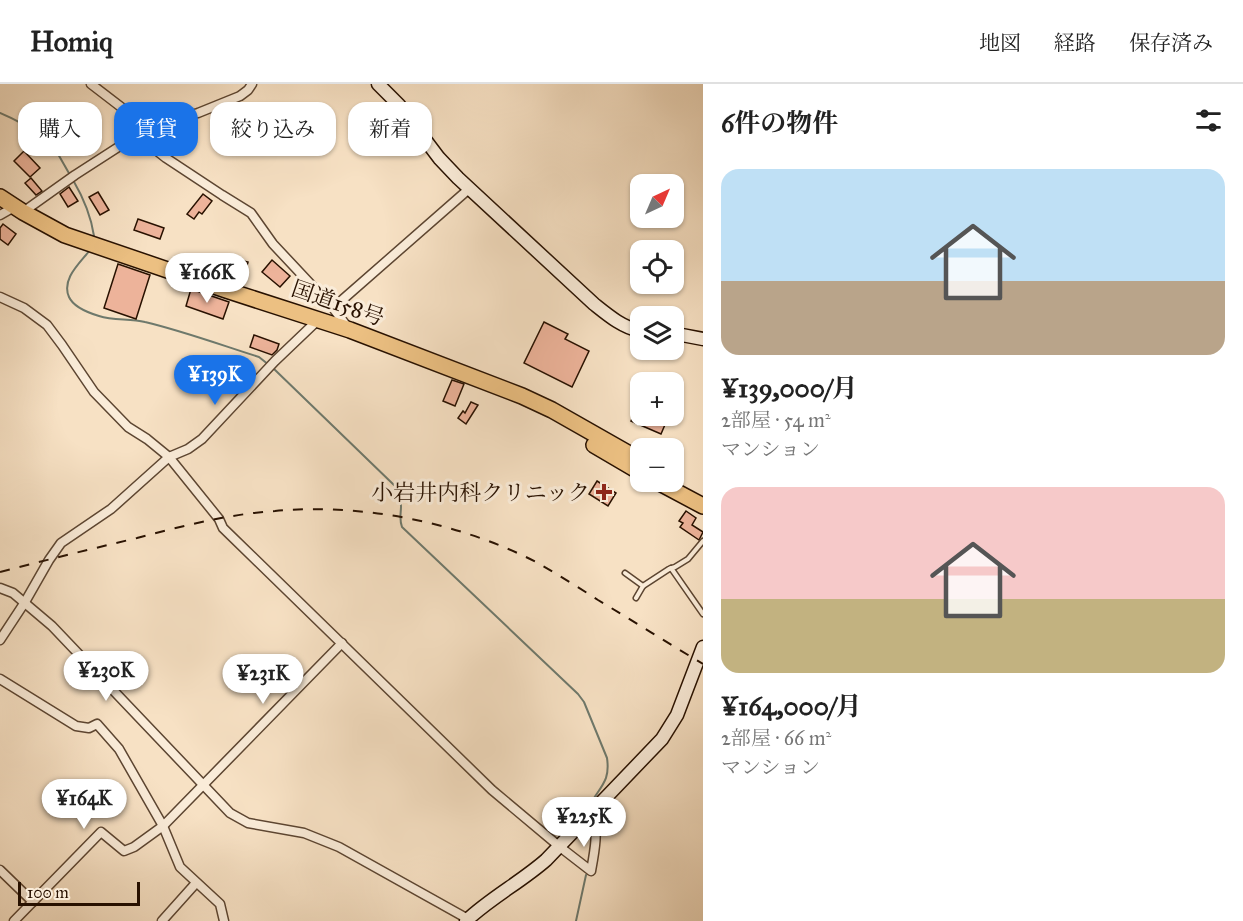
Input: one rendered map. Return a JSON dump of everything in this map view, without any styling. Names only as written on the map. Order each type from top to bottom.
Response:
[{"type":"highway","name":"国道158号","points":[[0,197],[65,235],[319,319],[522,396],[552,410],[630,454]]},
{"type":"highway","name":"国道158号","points":[[495,385],[548,419],[630,466]]},
{"type":"highway","points":[[684,484],[703,495]]},
{"type":"highway","points":[[677,492],[703,506]]},
{"type":"street","points":[[91,84],[114,102]]},
{"type":"street","points":[[198,114],[240,96],[252,84]]},
{"type":"street","points":[[378,84],[399,105],[439,158],[594,304],[630,328]]},
{"type":"street","points":[[0,215],[18,209],[114,150]]},
{"type":"street","points":[[163,156],[251,213],[273,244],[333,308],[350,330]]},
{"type":"street","points":[[333,308],[470,188]]},
{"type":"street","points":[[0,297],[24,308],[46,325],[94,392],[128,427],[169,457],[219,519],[223,528],[492,790],[591,871],[597,827],[593,812]]},
{"type":"street","points":[[0,640],[61,543],[111,509],[169,457],[202,439],[270,366],[319,319]]},
{"type":"street","points":[[684,335],[703,339]]},
{"type":"street","points":[[0,588],[13,593],[52,626],[230,813],[248,823],[304,833],[339,847],[468,920],[480,908],[530,874],[560,847],[650,753],[670,728],[677,715],[703,647]]},
{"type":"street","points":[[14,921],[101,832],[124,851],[134,847],[163,826],[342,644]]},
{"type":"street","points":[[0,679],[76,726],[89,728],[97,724],[119,749],[163,826],[180,867],[220,904],[224,921]]},
{"type":"street","points":[[0,870],[33,902]]},
{"type":"street","points":[[162,921],[196,883]]},
{"type":"lane","points":[[636,598],[644,586],[688,559],[703,541]]},
{"type":"lane","points":[[671,568],[703,614]]},
{"type":"lane","points":[[625,573],[644,586]]},
{"type":"building","points":[[19,156],[29,156],[40,168],[30,177],[14,161]]},
{"type":"building","points":[[31,178],[42,191],[36,195],[25,183]]},
{"type":"building","points":[[69,187],[78,201],[68,207],[60,194]]},
{"type":"building","points":[[98,192],[109,210],[100,215],[89,197]]},
{"type":"building","points":[[203,194],[212,201],[202,214],[199,212],[194,219],[187,214]]},
{"type":"building","points":[[138,219],[164,228],[160,239],[134,230]]},
{"type":"building","points":[[3,224],[16,234],[8,245],[0,239],[0,228]]},
{"type":"building","points":[[222,256],[248,262],[244,276],[219,270]]},
{"type":"building","points":[[272,260],[290,276],[280,287],[262,272]]},
{"type":"building","points":[[118,264],[150,275],[136,319],[104,308]]},
{"type":"building","points":[[191,289],[229,302],[223,319],[186,306]]},
{"type":"building","points":[[544,322],[568,334],[565,339],[589,351],[572,387],[524,363]]},
{"type":"building","points":[[254,335],[279,344],[277,350],[272,355],[250,347]]},
{"type":"building","points":[[452,380],[464,384],[455,406],[443,401]]},
{"type":"building","points":[[471,402],[478,405],[466,424],[458,418],[463,411],[465,413]]},
{"type":"building","points":[[643,426],[664,426],[661,434]]},
{"type":"building","points":[[597,481],[616,493],[608,506],[589,494]]},
{"type":"building","points":[[686,511],[696,518],[692,525],[703,532],[699,540],[680,527],[683,523],[679,521]]},
{"type":"waterway","points":[[0,113],[46,140],[58,154],[70,175]]},
{"type":"waterway","points":[[73,180],[86,207],[94,236]]},
{"type":"waterway","points":[[90,250],[69,278],[67,290],[69,297],[78,307],[105,318],[139,321],[188,334],[259,357],[269,365]]},
{"type":"waterway","points":[[273,368],[395,486],[400,500],[402,527],[584,702],[608,765],[605,781],[592,801]]},
{"type":"waterway","points":[[576,921],[586,875]]},
{"type":"railway","points":[[0,572],[188,525],[240,515],[308,509],[375,513],[442,526],[506,548],[552,571],[703,664]]},
{"type":"place","name":"小岩井内科クリニック","points":[[604,492]]}]
